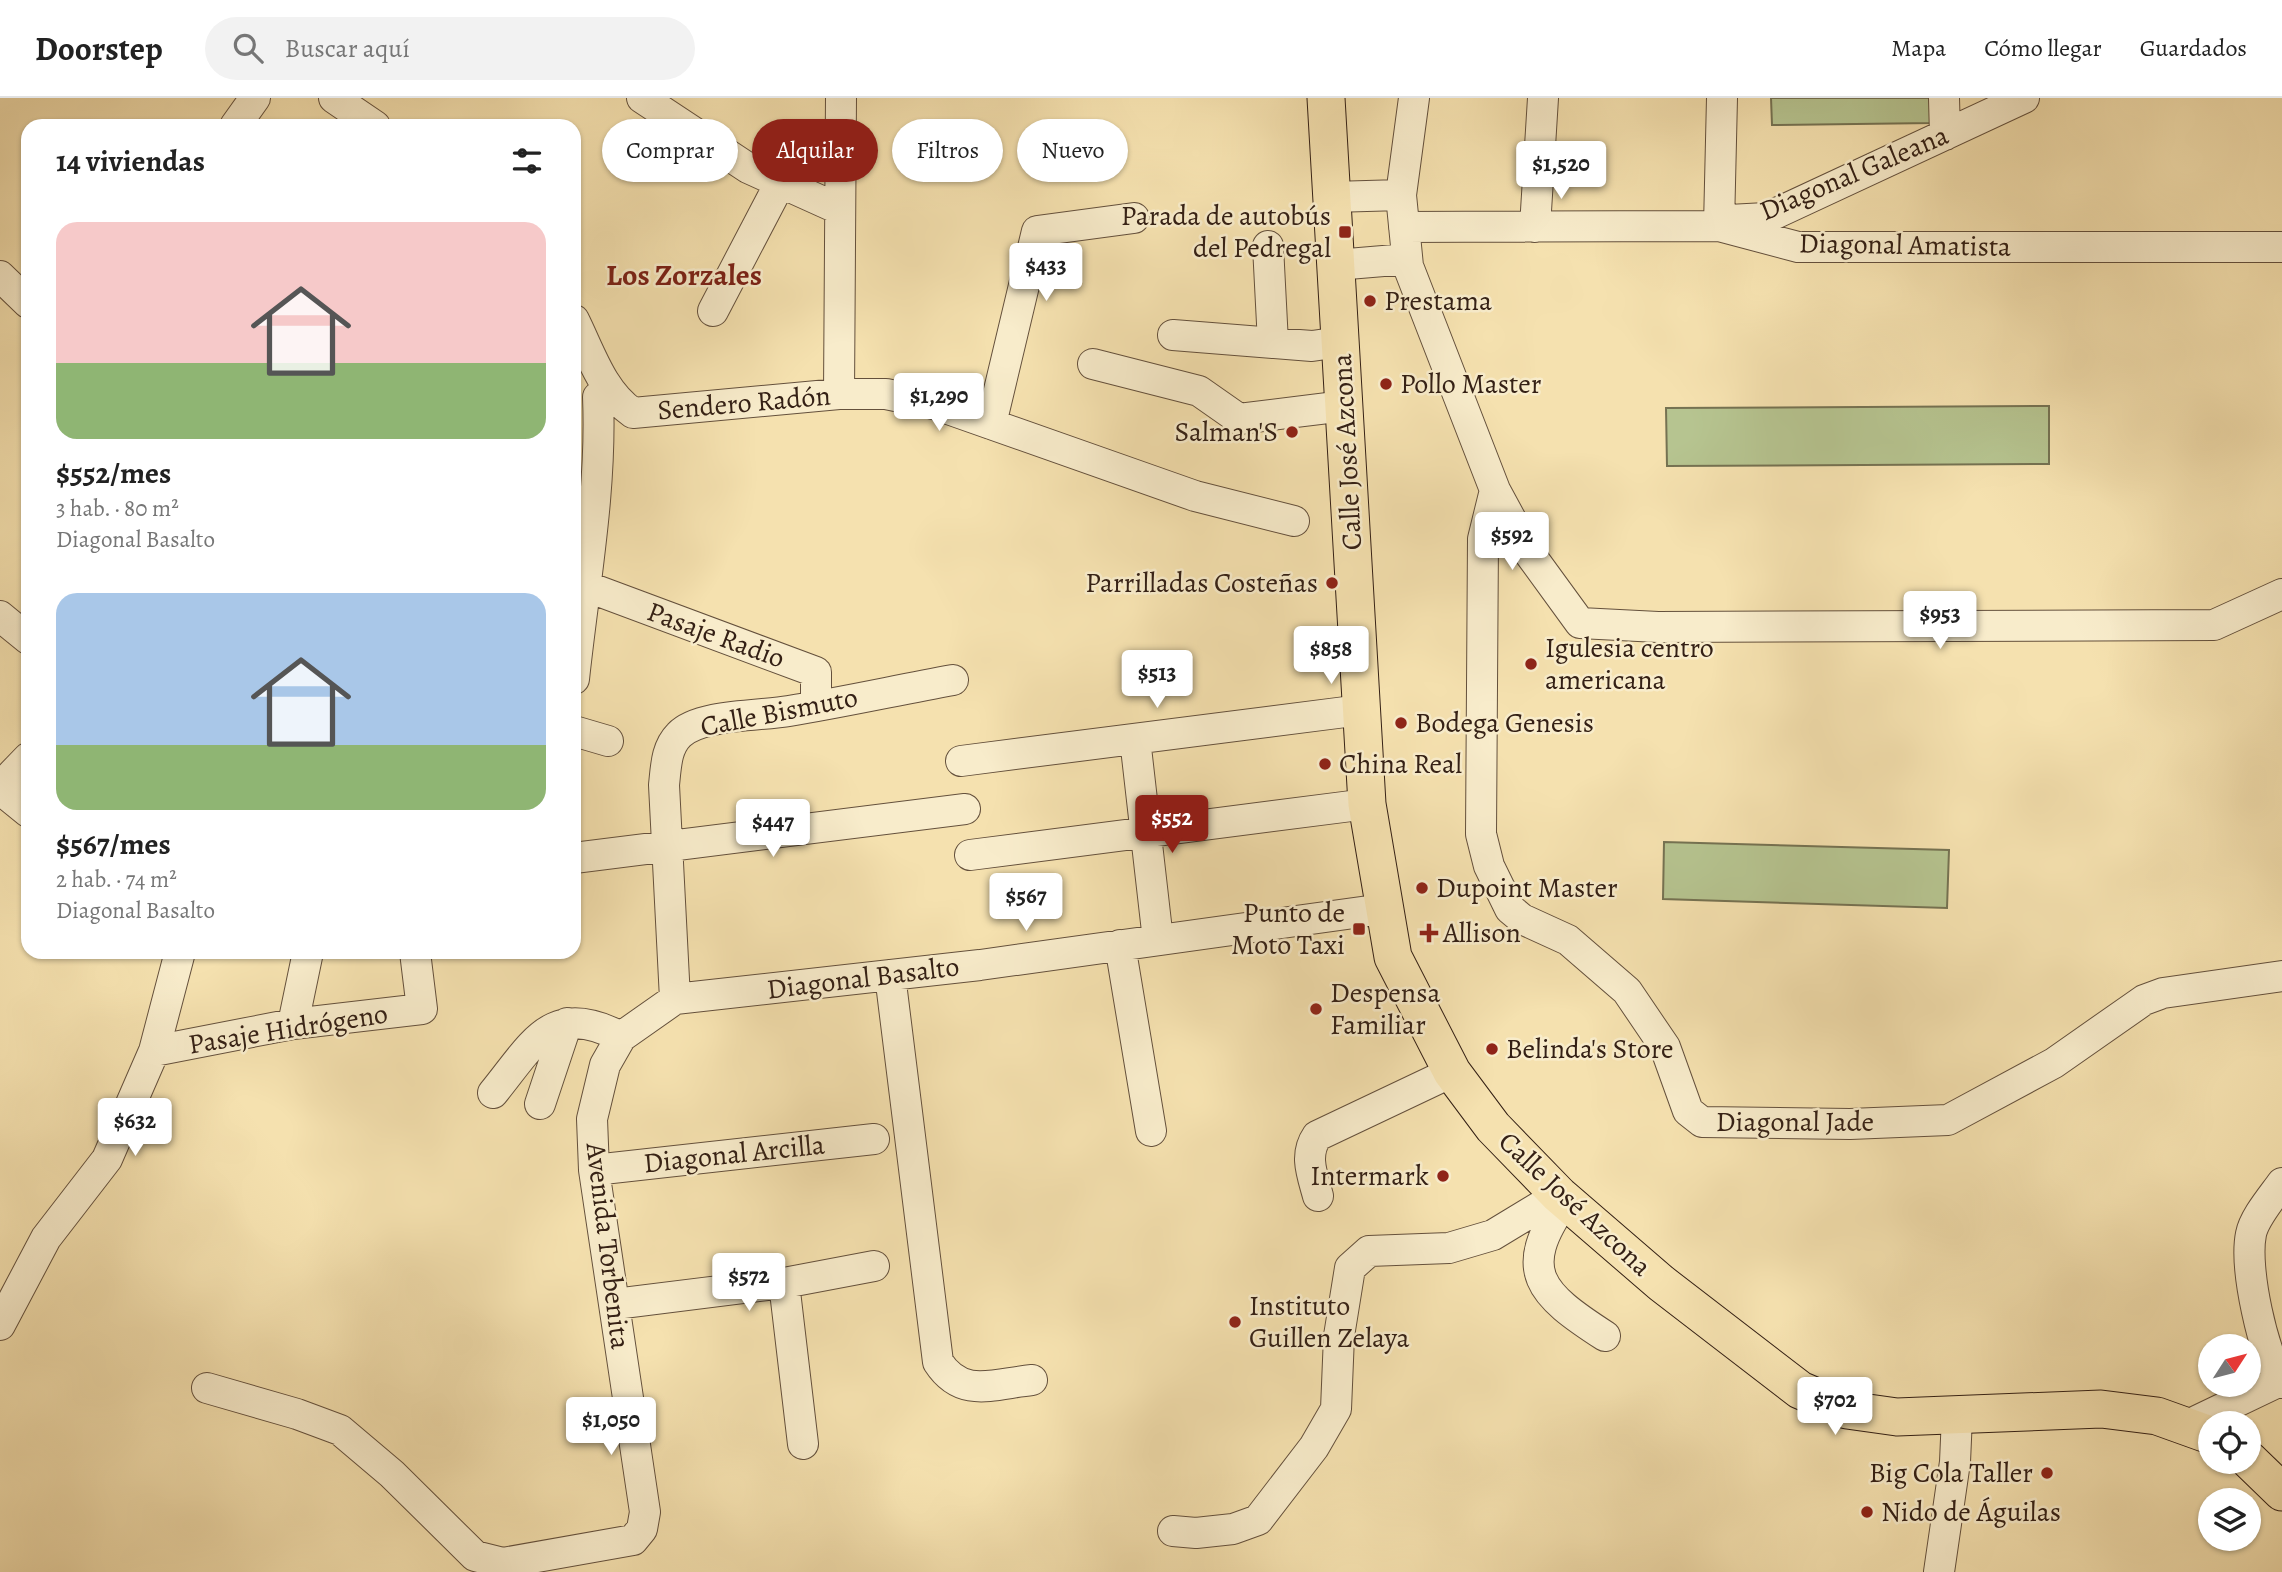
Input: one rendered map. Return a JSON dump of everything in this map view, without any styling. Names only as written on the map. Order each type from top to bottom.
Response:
[{"type":"main road","name":"Calle José Azcona","points":[[1326,98],[1367,804],[1393,957],[1452,1072],[1493,1127],[1562,1198],[1661,1283],[1800,1390],[1847,1410],[1897,1417],[2101,1409],[2157,1416],[2198,1431]]},
{"type":"main road","points":[[2261,1472],[2282,1492]]},
{"type":"street","points":[[240,119],[255,98]]},
{"type":"street","points":[[334,98],[365,119]]},
{"type":"street","points":[[642,98],[748,169],[839,209]]},
{"type":"street","points":[[839,394],[841,98]]},
{"type":"street","points":[[1414,98],[1401,195],[1407,259],[1437,345],[1495,490],[1529,553],[1580,623],[1658,628],[2214,625],[2282,594]]},
{"type":"street","points":[[1535,227],[1543,98]]},
{"type":"street","points":[[1719,223],[1722,98]]},
{"type":"street","points":[[1944,98],[1945,135]]},
{"type":"street","name":"Diagonal Galeana","points":[[1719,223],[1766,218],[1945,135],[1984,107],[2024,98]]},
{"type":"street","points":[[713,311],[780,183]]},
{"type":"street","points":[[1332,197],[1401,195]]},
{"type":"street","points":[[991,424],[1037,231],[1134,218]]},
{"type":"street","name":"Diagonal Amatista","points":[[1404,227],[1719,223],[1798,247],[2282,247]]},
{"type":"street","points":[[1268,246],[1273,343]]},
{"type":"street","points":[[1336,265],[1407,259]]},
{"type":"street","points":[[0,276],[21,296]]},
{"type":"street","points":[[1173,335],[1312,346],[1340,342]]},
{"type":"street","points":[[581,338],[603,393],[581,619]]},
{"type":"street","points":[[1093,364],[1199,391],[1239,419],[1344,406]]},
{"type":"street","points":[[581,412],[603,393]]},
{"type":"street","name":"Sendero Radón","points":[[603,393],[633,413],[839,394],[886,394],[934,404],[1195,496],[1294,521]]},
{"type":"street","name":"Diagonal Jade","points":[[1495,490],[1483,539],[1482,591],[1481,834],[1489,866],[1510,909],[1522,919],[1569,940],[1627,991],[1665,1048],[1688,1111],[1702,1122],[1850,1124],[1948,1121],[2054,1063],[2144,1000],[2163,993],[2282,976]]},
{"type":"street","name":"Pasaje Radio","points":[[585,586],[816,672],[816,706]]},
{"type":"street","points":[[0,616],[21,633]]},
{"type":"street","name":"Calle Bismuto","points":[[676,999],[664,785],[668,751],[680,734],[694,726],[713,721],[816,706],[953,680]]},
{"type":"street","points":[[961,761],[1361,710]]},
{"type":"street","points":[[581,733],[608,741]]},
{"type":"street","points":[[1135,739],[1158,940]]},
{"type":"street","points":[[21,766],[0,788],[21,806]]},
{"type":"street","points":[[970,856],[1367,804]]},
{"type":"street","points":[[581,857],[965,809]]},
{"type":"street","name":"Diagonal Basalto","points":[[676,999],[890,975],[1383,909]]},
{"type":"street","points":[[1120,945],[1151,1131]]},
{"type":"street","points":[[0,1325],[46,1238],[107,1159],[154,1051],[177,959]]},
{"type":"street","points":[[293,1024],[307,959]]},
{"type":"street","name":"Pasaje Hidrógeno","points":[[154,1051],[293,1024],[422,1009],[416,959]]},
{"type":"street","points":[[890,975],[937,1362],[947,1377],[963,1387],[1032,1380]]},
{"type":"street","name":"Avenida Torbenita","points":[[207,1388],[297,1414],[340,1430],[392,1474],[475,1556],[503,1563],[633,1540],[642,1529],[645,1512],[594,1170],[592,1119],[604,1065],[621,1037],[676,999]]},
{"type":"street","points":[[493,1093],[543,1031],[567,1023],[594,1023],[621,1037]]},
{"type":"street","points":[[540,1104],[567,1023]]},
{"type":"street","points":[[1318,1196],[1310,1167],[1309,1148],[1317,1136],[1452,1072]]},
{"type":"street","name":"Diagonal Arcilla","points":[[594,1170],[874,1139]]},
{"type":"street","points":[[2232,1411],[2281,1382],[2248,1271],[2251,1231],[2282,1183]]},
{"type":"street","points":[[1562,1198],[1545,1230],[1537,1254],[1538,1270],[1564,1310],[1605,1336]]},
{"type":"street","points":[[1173,1531],[1208,1532],[1233,1529],[1258,1520],[1314,1447],[1336,1409],[1339,1336],[1349,1268],[1369,1251],[1449,1248],[1493,1235],[1562,1198]]},
{"type":"street","points":[[615,1304],[784,1283],[874,1266]]},
{"type":"street","points":[[784,1283],[803,1444]]},
{"type":"street","points":[[1939,1572],[1955,1462],[1957,1416]]},
{"type":"green space","points":[[1771,98],[1933,98],[1933,123],[1772,125]]},
{"type":"green space","points":[[2049,406],[2049,464],[1667,466],[1666,408]]},
{"type":"green space","points":[[1664,842],[1949,850],[1947,908],[1663,899]]},
{"type":"place","name":"Parada de autobús del Pedregal","points":[[1345,232]]},
{"type":"place","name":"Prestama","points":[[1370,301]]},
{"type":"place","name":"Pollo Master","points":[[1386,384]]},
{"type":"place","name":"Salman'S","points":[[1292,432]]},
{"type":"place","name":"Parrilladas Costeñas","points":[[1332,583]]},
{"type":"place","name":"Igulesia centro americana","points":[[1531,664]]},
{"type":"place","name":"Bodega Genesis","points":[[1401,723]]},
{"type":"place","name":"China Real","points":[[1325,764]]},
{"type":"place","name":"Dupoint Master","points":[[1422,888]]},
{"type":"place","name":"Punto de Moto Taxi","points":[[1359,929]]},
{"type":"place","name":"Allison","points":[[1429,933]]},
{"type":"place","name":"Despensa Familiar","points":[[1316,1009]]},
{"type":"place","name":"Belinda's Store","points":[[1492,1049]]},
{"type":"place","name":"Intermark","points":[[1443,1176]]},
{"type":"place","name":"Instituto Guillen Zelaya","points":[[1235,1322]]},
{"type":"place","name":"Big Cola Taller","points":[[2047,1473]]},
{"type":"place","name":"Nido de Águilas","points":[[1867,1512]]},
{"type":"district","name":"Los Zorzales","points":[[684,275]]}]
